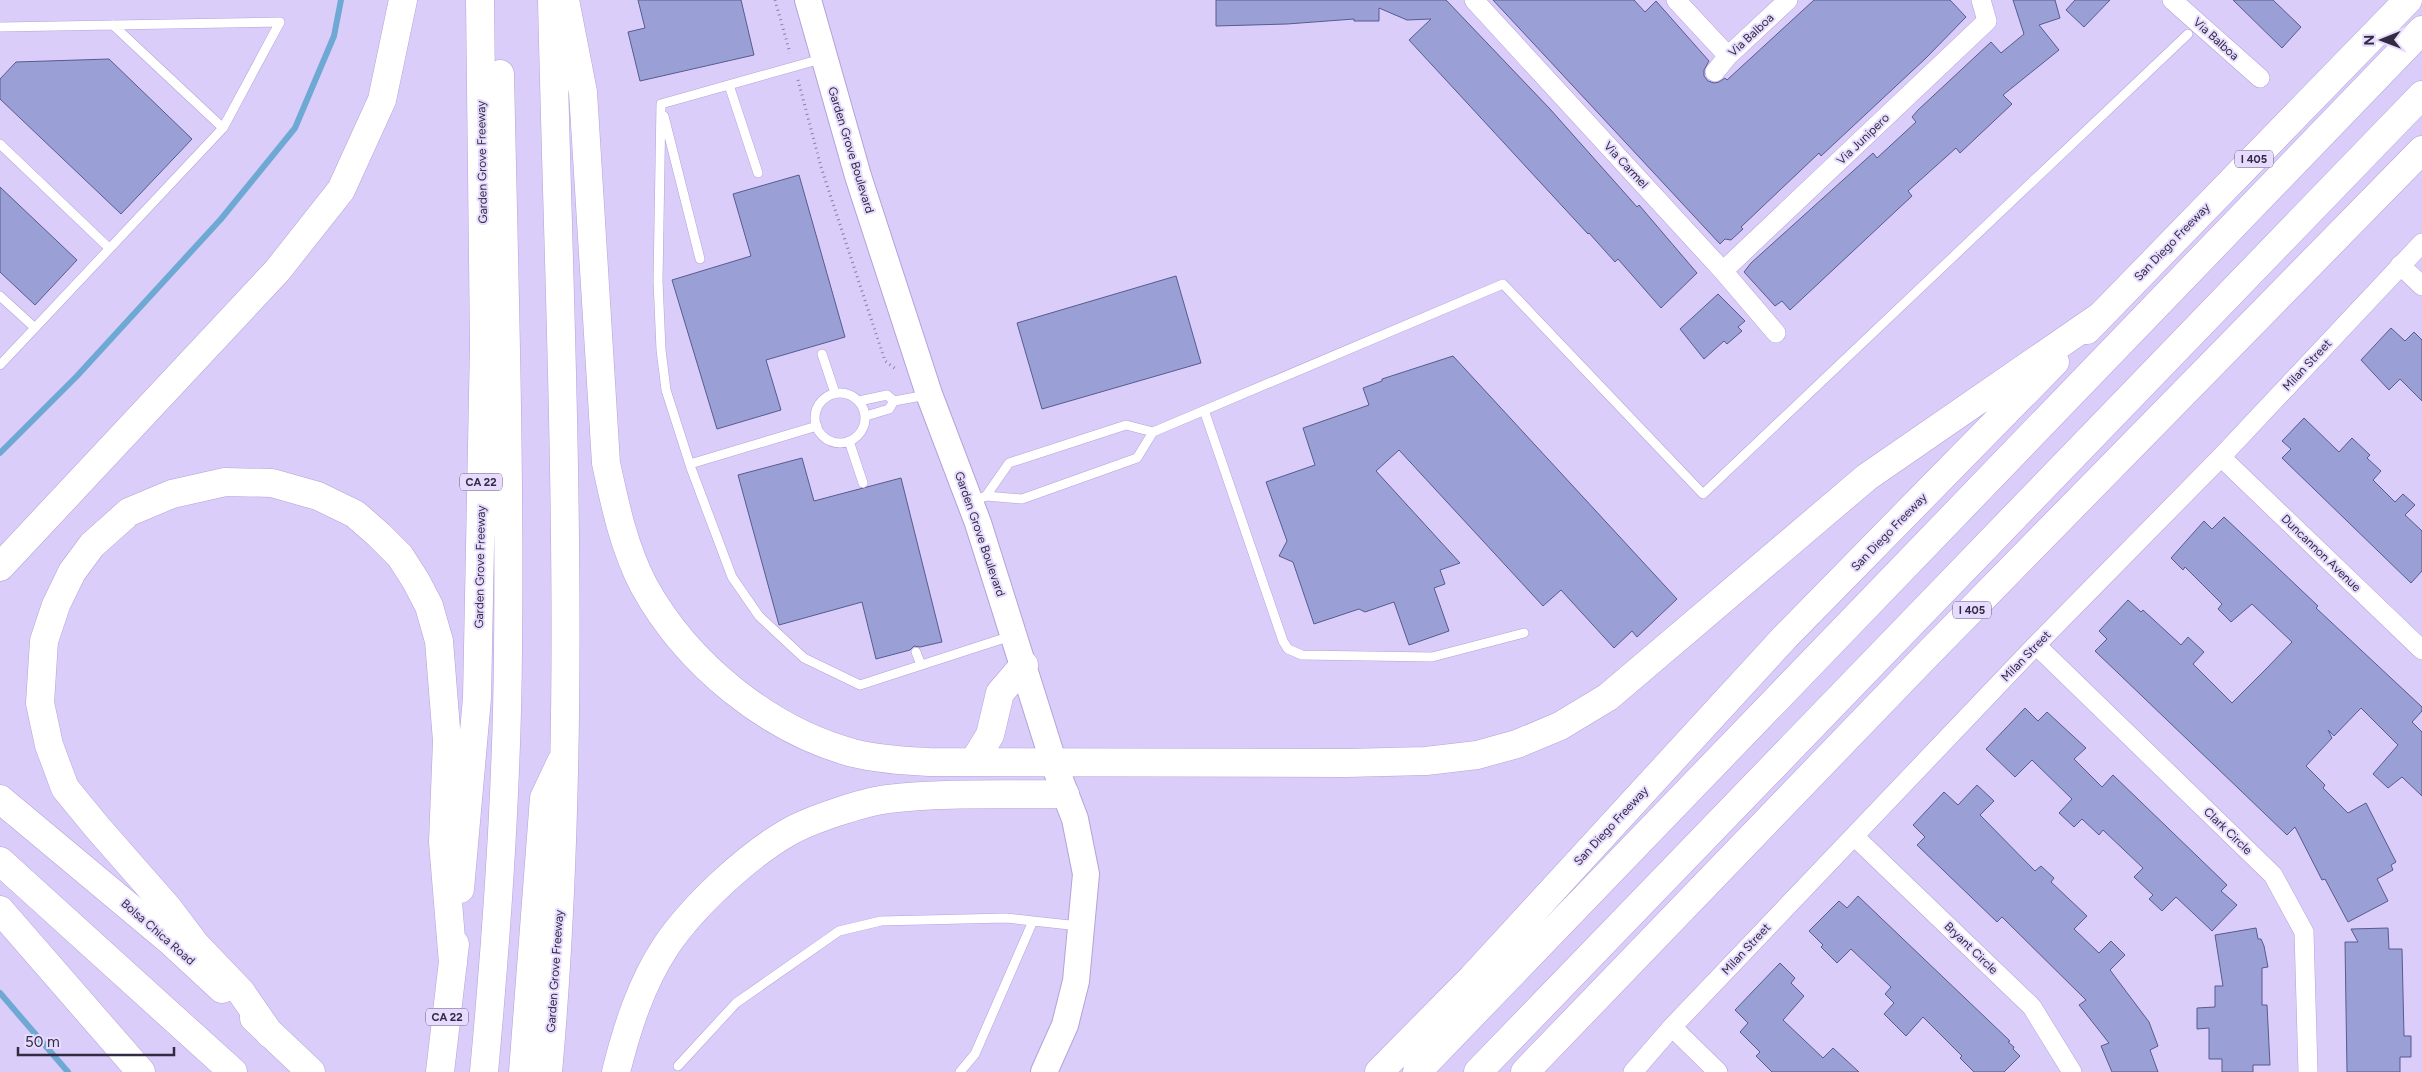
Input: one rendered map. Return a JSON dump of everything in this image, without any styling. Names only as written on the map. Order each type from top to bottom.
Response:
[{"type":"main road","points":[[0,567],[277,271],[341,190],[382,100],[403,0]]},
{"type":"main road","name":"Garden Grove Freeway","points":[[440,1072],[453,963],[477,698],[484,345],[480,0]]},
{"type":"main road","points":[[484,1072],[495,952],[505,781],[508,651],[499,0]]},
{"type":"main road","name":"Garden Grove Freeway","points":[[548,1072],[560,912],[567,636],[552,0]]},
{"type":"main road","points":[[566,0],[583,92],[606,463],[619,520],[630,553],[644,586],[669,624],[703,664],[772,717],[808,735],[853,753],[889,760],[1054,764],[1346,763],[1426,760],[1477,755],[1517,744],[1560,726],[1608,697],[1867,477],[2099,317]]},
{"type":"main road","name":"Garden Grove Boulevard","points":[[808,0],[858,176],[929,394],[978,499],[1014,635],[1054,764],[1075,819],[1086,874],[1076,981],[1065,1025],[1044,1072]]},
{"type":"main road","name":"San Diego Freeway","points":[[1379,1072],[1472,978],[1785,638],[2408,0]]},
{"type":"main road","points":[[1417,1072],[2422,30]]},
{"type":"main road","points":[[1478,1072],[2422,95]]},
{"type":"main road","name":"I 405","points":[[1525,1072],[1922,660],[2422,150]]},
{"type":"main road","points":[[270,1034],[241,992],[196,945],[168,908],[97,828],[65,788],[49,746],[40,703],[44,641],[56,605],[72,572],[92,545],[129,512],[172,494],[225,482],[272,483],[318,496],[355,514],[400,556],[416,580],[429,606],[439,641],[447,741],[443,842],[453,963]]},
{"type":"main road","points":[[974,761],[990,734],[1000,693],[1024,665]]},
{"type":"main road","points":[[523,1072],[544,798],[565,752]]},
{"type":"main road","points":[[616,1072],[628,1027],[647,981],[666,946],[722,882],[788,832],[842,811],[886,799],[937,795],[1065,794]]},
{"type":"main road","name":"Bolsa Chica Road","points":[[0,799],[169,940],[311,1072]]},
{"type":"main road","points":[[0,862],[233,1072]]},
{"type":"main road","points":[[0,910],[140,1072]]},
{"type":"street","name":"Via Carmel","points":[[1474,0],[1724,271],[1776,333]]},
{"type":"street","points":[[1676,0],[1728,56]]},
{"type":"street","name":"Via Balboa","points":[[1715,72],[1728,56],[1788,0]]},
{"type":"street","name":"Via Junipero","points":[[1724,271],[1987,21],[1981,0]]},
{"type":"street","name":"Via Balboa","points":[[2172,0],[2260,78]]},
{"type":"street","name":"Milan Street","points":[[1633,1072],[1672,1027],[2036,645],[2221,457],[2422,243]]},
{"type":"street","points":[[2400,265],[2422,286]]},
{"type":"street","name":"Duncannon Avenue","points":[[2221,457],[2422,650]]},
{"type":"street","name":"Clark Circle","points":[[2036,645],[2273,875],[2304,932],[2308,1072]]},
{"type":"street","name":"Bryant Circle","points":[[1854,836],[2032,1007],[2072,1072]]},
{"type":"street","points":[[1672,1027],[1718,1072]]},
{"type":"lane","points":[[0,27],[280,22],[223,128],[0,365]]},
{"type":"lane","points":[[113,25],[223,128]]},
{"type":"lane","points":[[978,499],[1022,499],[1137,458],[1153,432],[1503,284],[1703,494],[2188,34]]},
{"type":"lane","points":[[661,104],[824,58]]},
{"type":"lane","points":[[729,84],[758,173]]},
{"type":"lane","points":[[661,104],[700,259]]},
{"type":"lane","points":[[661,104],[658,281],[661,350],[666,390],[690,464],[732,577],[759,616],[804,658],[860,685],[1014,635]]},
{"type":"lane","points":[[0,144],[109,248]]},
{"type":"lane","points":[[0,296],[35,328]]},
{"type":"lane","points":[[822,354],[835,393]]},
{"type":"lane","points":[[835,393],[844,393],[859,401],[866,416],[861,432],[849,442],[833,442],[826,439],[817,426],[817,409],[821,402],[835,393]]},
{"type":"lane","points":[[866,416],[889,409],[894,401],[929,394]]},
{"type":"lane","points":[[859,401],[887,395],[894,401]]},
{"type":"lane","points":[[1204,410],[1283,641],[1288,649],[1302,656],[1432,657],[1524,633]]},
{"type":"lane","points":[[978,499],[1009,463],[1126,425],[1153,432]]},
{"type":"lane","points":[[690,464],[817,426]]},
{"type":"lane","points":[[849,442],[863,483]]},
{"type":"lane","points":[[916,652],[921,665]]},
{"type":"lane","points":[[678,1066],[736,1003],[840,931],[881,921],[1006,918],[1082,926]]},
{"type":"lane","points":[[960,1072],[975,1054],[1033,921]]},
{"type":"path","points":[[775,0],[821,167],[885,361]]},
{"type":"building","points":[[638,0],[741,0],[754,55],[640,81],[628,32],[645,28]]},
{"type":"building","points":[[1216,0],[1446,0],[1550,109],[1637,207],[1639,205],[1697,273],[1661,308],[1618,259],[1615,262],[1588,234],[1409,40],[1431,19],[1407,20],[1379,8],[1379,21],[1354,21],[1354,19],[1287,24],[1216,26]]},
{"type":"building","points":[[1493,0],[1634,0],[1645,12],[1656,1],[1709,61],[1704,70],[1704,76],[1708,81],[1714,83],[1725,78],[1727,80],[1814,0],[1950,0],[1966,17],[1926,58],[1821,156],[1819,153],[1741,227],[1743,229],[1731,240],[1725,239],[1720,244]]},
{"type":"building","points":[[2013,0],[2055,0],[2060,18],[2039,25],[2059,50],[2003,95],[2012,104],[1960,153],[1956,148],[1908,191],[1912,196],[1790,310],[1782,301],[1775,306],[1744,272],[1751,263],[1873,153],[1877,158],[1916,122],[1912,117],[1918,110],[1991,42],[2001,53],[2024,34]]},
{"type":"building","points":[[2075,0],[2110,0],[2084,27],[2066,10]]},
{"type":"building","points":[[2233,0],[2273,0],[2301,27],[2282,48]]},
{"type":"building","points":[[109,59],[192,139],[121,214],[0,99],[0,79],[16,62]]},
{"type":"building","points":[[799,175],[845,337],[766,360],[781,410],[717,429],[672,280],[751,256],[733,194]]},
{"type":"building","points":[[0,187],[77,260],[35,305],[0,272]]},
{"type":"building","points":[[1176,276],[1201,363],[1042,409],[1017,323]]},
{"type":"building","points":[[1718,294],[1745,321],[1738,327],[1742,331],[1727,344],[1724,341],[1704,359],[1680,329]]},
{"type":"building","points":[[2391,328],[2405,341],[2414,332],[2422,340],[2422,401],[2400,379],[2389,390],[2361,360]]},
{"type":"building","points":[[1453,356],[1677,599],[1637,637],[1632,631],[1614,648],[1561,590],[1543,606],[1399,450],[1376,471],[1460,563],[1440,570],[1445,584],[1434,588],[1449,631],[1409,645],[1394,602],[1365,612],[1359,609],[1314,624],[1293,562],[1279,556],[1287,541],[1266,482],[1315,465],[1303,428],[1369,405],[1363,388],[1382,381],[1382,379]]},
{"type":"building","points":[[2304,418],[2339,452],[2352,438],[2370,455],[2367,458],[2381,471],[2373,480],[2395,502],[2403,494],[2415,505],[2405,515],[2422,531],[2422,571],[2411,583],[2282,458],[2291,449],[2282,441]]},
{"type":"building","points":[[802,458],[814,501],[901,478],[942,642],[920,647],[914,646],[910,650],[876,659],[862,602],[779,625],[738,475]]},
{"type":"building","points":[[2224,517],[2318,606],[2316,608],[2422,707],[2422,711],[2412,722],[2422,732],[2422,796],[2402,777],[2388,788],[2373,774],[2398,745],[2361,708],[2334,736],[2328,730],[2332,738],[2306,766],[2325,785],[2323,788],[2348,813],[2366,803],[2396,862],[2391,865],[2393,870],[2377,879],[2388,901],[2348,922],[2325,879],[2322,880],[2295,827],[2287,835],[2095,651],[2107,639],[2099,631],[2128,600],[2141,612],[2143,610],[2181,645],[2188,637],[2204,652],[2193,664],[2232,703],[2292,642],[2252,604],[2231,622],[2218,609],[2222,604],[2185,567],[2183,570],[2171,558],[2204,521],[2212,529]]},
{"type":"building","points":[[2025,708],[2038,721],[2047,712],[2086,748],[2074,759],[2102,787],[2113,775],[2227,885],[2221,891],[2237,905],[2212,931],[2176,897],[2162,911],[2149,899],[2153,895],[2134,877],[2143,868],[2103,830],[2099,835],[2082,819],[2074,827],[2059,813],[2072,799],[2032,760],[2015,777],[1986,749]]},
{"type":"building","points":[[1977,785],[1994,801],[1980,815],[2035,871],[2041,866],[2054,878],[2051,882],[2087,916],[2074,929],[2099,953],[2111,941],[2125,955],[2110,970],[2149,1022],[2158,1046],[2150,1050],[2158,1072],[2112,1072],[2101,1046],[2109,1043],[2079,1005],[2086,1000],[2002,917],[1997,922],[1917,845],[1925,837],[1913,825],[1944,792],[1958,805]]},
{"type":"building","points":[[1858,896],[2010,1041],[2008,1042],[2020,1056],[2004,1072],[1974,1072],[1960,1058],[1962,1056],[1923,1017],[1906,1036],[1884,1014],[1894,1003],[1885,994],[1891,987],[1851,949],[1837,963],[1821,947],[1823,945],[1809,931],[1839,901],[1847,908]]},
{"type":"building","points":[[2256,928],[2258,939],[2261,939],[2264,946],[2268,967],[2262,968],[2262,1005],[2267,1005],[2270,1065],[2253,1065],[2253,1072],[2222,1072],[2222,1059],[2209,1059],[2209,1028],[2197,1029],[2197,1008],[2215,1007],[2215,986],[2223,986],[2215,935]]},
{"type":"building","points":[[2388,928],[2389,949],[2402,949],[2404,1036],[2411,1036],[2411,1057],[2400,1057],[2400,1072],[2347,1072],[2345,942],[2358,942],[2351,929]]},
{"type":"building","points":[[1780,963],[1795,978],[1791,983],[1804,996],[1783,1020],[1823,1058],[1833,1048],[1859,1072],[1772,1072],[1756,1056],[1760,1052],[1740,1032],[1748,1023],[1735,1010]]},
{"type":"waterway","points":[[0,453],[77,376],[221,219],[295,128],[334,36],[341,0]]},
{"type":"waterway","points":[[0,993],[68,1072]]}]
